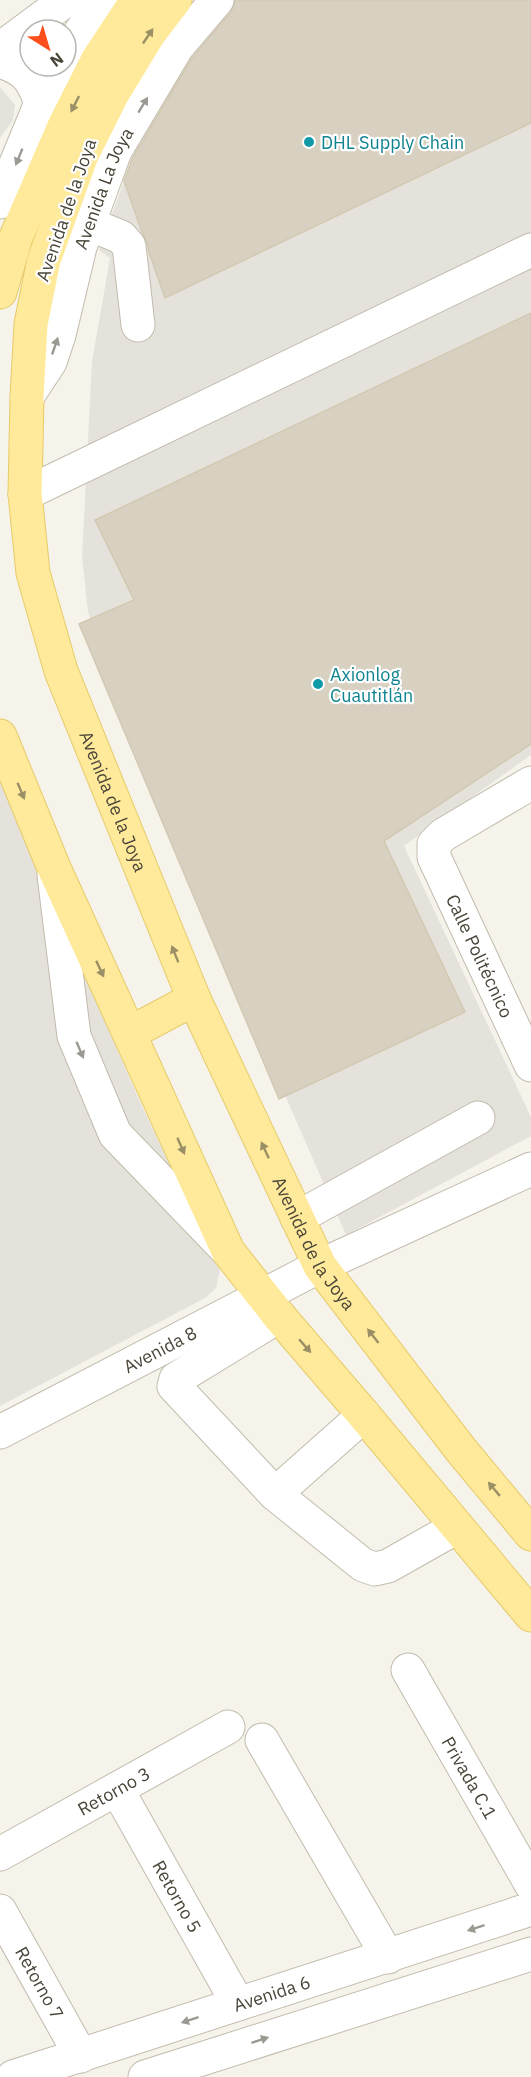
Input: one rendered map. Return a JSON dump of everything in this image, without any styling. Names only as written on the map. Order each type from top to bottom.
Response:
[{"type":"main road","name":"Avenida de la Joya","points":[[0,292],[16,237],[65,124],[98,59],[137,0]]},
{"type":"main road","name":"Avenida de la Joya","points":[[175,0],[149,34],[112,95],[82,155],[44,260],[31,324],[27,397],[24,494],[33,573],[61,671],[194,999],[320,1266],[461,1450],[531,1534]]},
{"type":"main road","points":[[0,736],[54,868],[228,1251],[271,1306],[531,1615]]},
{"type":"main road","points":[[130,1033],[194,999]]},
{"type":"street","points":[[0,50],[66,0]]},
{"type":"street","points":[[78,37],[103,0]]},
{"type":"street","name":"Avenida La Joya","points":[[27,397],[50,362],[59,335],[80,247],[115,152],[177,47],[217,0]]},
{"type":"street","points":[[0,61],[22,71],[34,84],[41,103]]},
{"type":"street","points":[[0,202],[41,103],[55,78]]},
{"type":"street","points":[[88,224],[121,237],[129,246],[138,326]]},
{"type":"street","points":[[24,494],[531,250]]},
{"type":"street","name":"Calle Politécnico","points":[[531,783],[443,835],[434,844],[434,857],[531,1065]]},
{"type":"street","points":[[54,868],[74,1036],[115,1134],[228,1251]]},
{"type":"street","points":[[297,1218],[478,1118]]},
{"type":"street","name":"Avenida 8","points":[[0,1432],[223,1333],[271,1306],[320,1266],[531,1169]]},
{"type":"street","points":[[223,1333],[176,1379],[174,1386],[275,1494],[363,1565],[375,1569],[388,1566],[457,1527]]},
{"type":"street","points":[[275,1494],[364,1415]]},
{"type":"street","name":"Privada C.1","points":[[408,1670],[531,1884]]},
{"type":"street","name":"Retorno 3","points":[[0,1854],[228,1727]]},
{"type":"street","points":[[262,1740],[388,1957]]},
{"type":"street","name":"Retorno 5","points":[[117,1789],[238,2004]]},
{"type":"street","name":"Avenida 6","points":[[13,2077],[531,1909]]},
{"type":"street","name":"Retorno 7","points":[[0,1911],[81,2056]]},
{"type":"street","points":[[145,2077],[531,1954]]},
{"type":"shaded area","points":[[243,0],[531,0],[531,755],[404,846],[531,1117],[531,1136],[346,1235],[124,725],[88,612],[82,557],[92,362],[110,258],[99,250],[140,137],[206,35]]},
{"type":"shaded area","points":[[0,87],[15,105],[13,120],[0,138]]},
{"type":"shaded area","points":[[0,781],[140,1102],[220,1270],[216,1288],[205,1298],[0,1406]]},
{"type":"building","name":"DHL Supply Chain","points":[[235,0],[531,0],[531,123],[165,298],[124,181],[132,159],[192,58],[231,12]]},
{"type":"building","name":"Axionlog Cuautitlán","points":[[531,313],[531,744],[384,841],[465,1012],[279,1099],[79,624],[134,600],[95,520]]},
{"type":"place","name":"DHL Supply Chain","points":[[309,142]]},
{"type":"place","name":"Axionlog Cuautitlán","points":[[318,684]]}]
